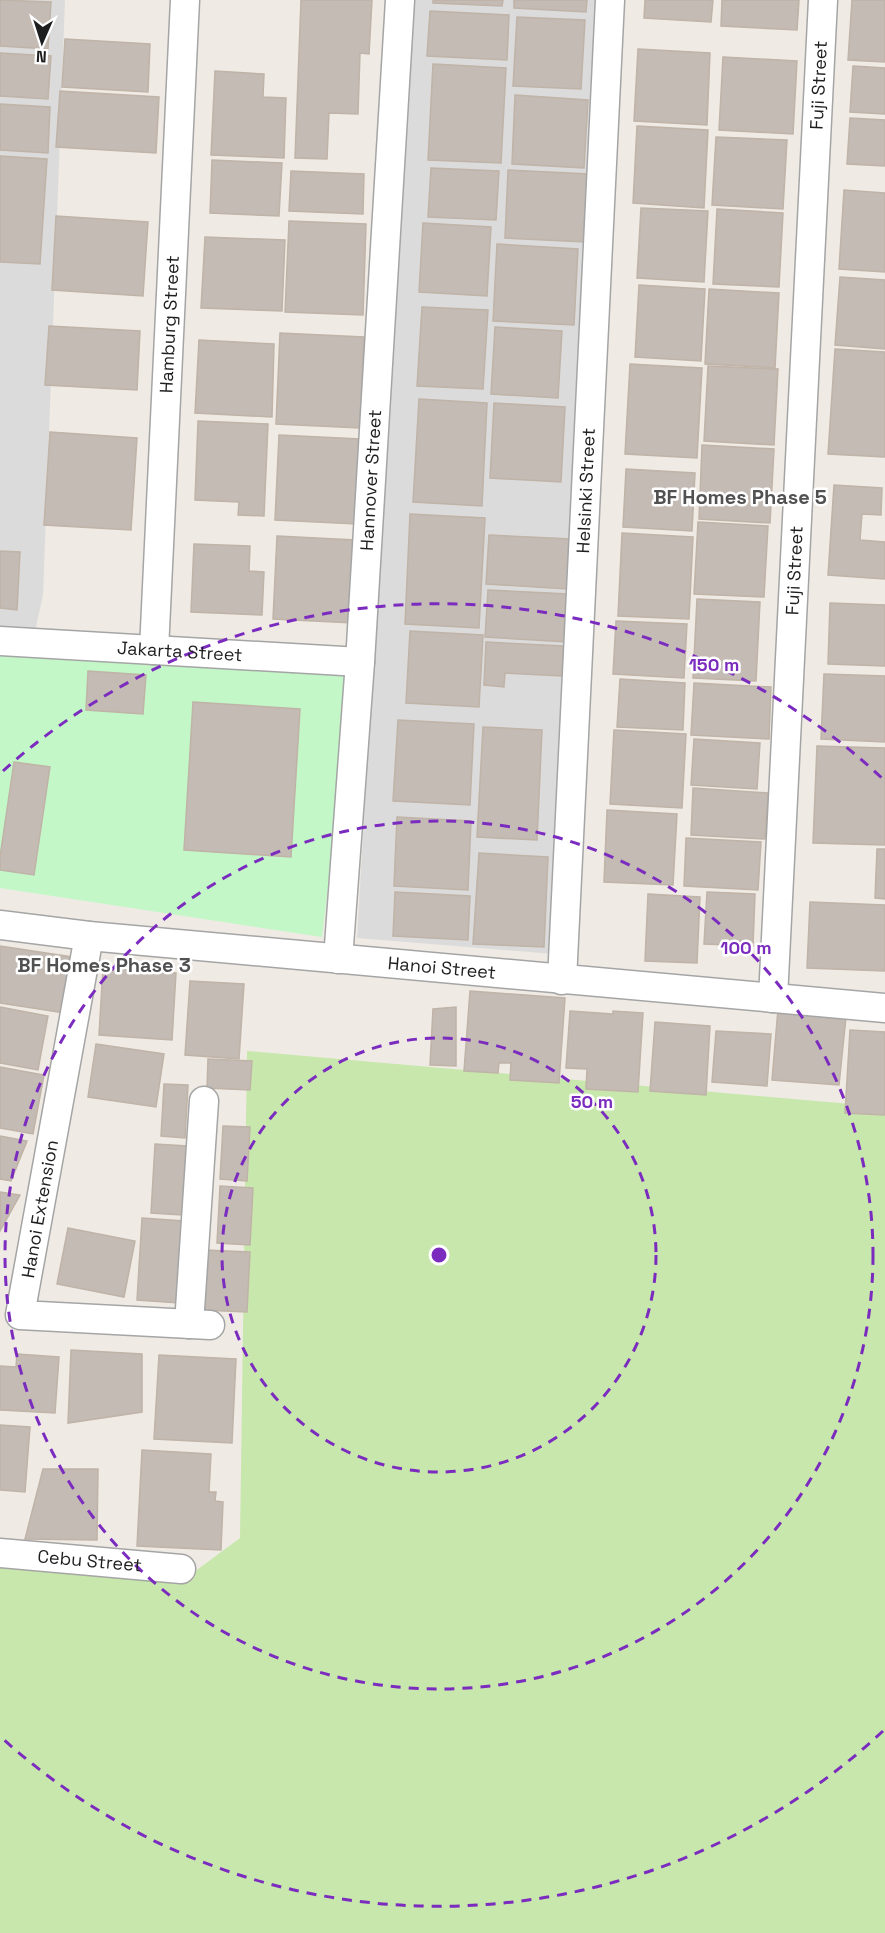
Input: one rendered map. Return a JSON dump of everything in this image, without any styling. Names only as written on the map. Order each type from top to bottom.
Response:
[{"type":"street","name":"Hamburg Street","points":[[154,650],[185,0]]},
{"type":"street","name":"Hannover Street","points":[[338,959],[360,662],[400,0]]},
{"type":"street","name":"Helsinki Street","points":[[562,980],[610,0]]},
{"type":"street","name":"Fuji Street","points":[[773,998],[823,0]]},
{"type":"street","name":"Jakarta Street","points":[[0,641],[360,662]]},
{"type":"street","name":"Hanoi Street","points":[[0,925],[89,936],[885,1008]]},
{"type":"street","name":"Hanoi Extension","points":[[89,936],[20,1315],[199,1325],[204,1101]]},
{"type":"street","name":"Cebu Street","points":[[0,1553],[181,1569]]},
{"type":"shaded area","points":[[0,0],[65,0],[43,595],[0,790]]},
{"type":"shaded area","points":[[412,0],[597,0],[553,954],[357,938]]},
{"type":"green space","points":[[0,643],[354,666],[322,937],[0,888]]},
{"type":"green space","points":[[247,1051],[885,1107],[885,1933],[0,1933],[0,1564],[186,1578],[240,1538]]},
{"type":"building","points":[[0,0],[51,2],[48,49],[0,46]]},
{"type":"building","points":[[301,0],[372,0],[369,54],[360,53],[358,114],[329,113],[327,159],[295,158]]},
{"type":"building","points":[[433,0],[503,0],[502,6],[433,3]]},
{"type":"building","points":[[514,0],[587,0],[586,12],[514,8]]},
{"type":"building","points":[[645,0],[713,0],[711,22],[644,18]]},
{"type":"building","points":[[722,0],[799,0],[797,30],[721,26]]},
{"type":"building","points":[[852,0],[885,0],[885,62],[848,60]]},
{"type":"building","points":[[430,11],[509,15],[507,60],[427,56]]},
{"type":"building","points":[[517,17],[585,20],[581,89],[513,86]]},
{"type":"building","points":[[65,39],[150,44],[148,92],[62,87]]},
{"type":"building","points":[[638,49],[710,53],[707,125],[634,121]]},
{"type":"building","points":[[0,53],[51,56],[48,99],[0,96]]},
{"type":"building","points":[[723,57],[797,61],[793,134],[719,130]]},
{"type":"building","points":[[433,64],[506,68],[501,163],[428,160]]},
{"type":"building","points":[[853,66],[885,68],[885,114],[850,112]]},
{"type":"building","points":[[215,71],[264,74],[263,97],[286,98],[284,158],[211,155]]},
{"type":"building","points":[[60,91],[159,97],[156,153],[56,147]]},
{"type":"building","points":[[515,95],[588,100],[584,168],[512,164]]},
{"type":"building","points":[[0,104],[50,107],[48,153],[0,150]]},
{"type":"building","points":[[850,118],[885,120],[885,166],[847,164]]},
{"type":"building","points":[[637,126],[708,130],[704,208],[633,203]]},
{"type":"building","points":[[716,137],[787,140],[783,209],[712,205]]},
{"type":"building","points":[[0,156],[47,159],[40,264],[0,262]]},
{"type":"building","points":[[212,160],[282,163],[279,216],[210,213]]},
{"type":"building","points":[[431,168],[499,171],[496,220],[428,217]]},
{"type":"building","points":[[508,170],[589,174],[585,242],[505,238]]},
{"type":"building","points":[[291,171],[364,174],[363,214],[289,211]]},
{"type":"building","points":[[844,190],[885,193],[885,272],[839,269]]},
{"type":"building","points":[[641,208],[708,211],[704,282],[637,278]]},
{"type":"building","points":[[717,209],[783,213],[779,287],[713,284]]},
{"type":"building","points":[[56,216],[148,222],[143,296],[52,290]]},
{"type":"building","points":[[289,221],[366,224],[363,315],[285,312]]},
{"type":"building","points":[[423,223],[491,227],[487,296],[419,292]]},
{"type":"building","points":[[205,237],[285,240],[282,311],[201,308]]},
{"type":"building","points":[[497,244],[578,249],[574,325],[493,321]]},
{"type":"building","points":[[840,277],[885,280],[885,349],[835,345]]},
{"type":"building","points":[[639,285],[705,289],[701,361],[635,357]]},
{"type":"building","points":[[709,289],[779,293],[775,368],[705,364]]},
{"type":"building","points":[[422,307],[488,310],[483,389],[417,386]]},
{"type":"building","points":[[49,326],[140,331],[137,390],[45,385]]},
{"type":"building","points":[[495,327],[562,331],[558,398],[491,394]]},
{"type":"building","points":[[280,333],[364,337],[360,428],[276,424]]},
{"type":"building","points":[[199,340],[274,344],[272,417],[195,413]]},
{"type":"building","points":[[835,349],[885,352],[885,457],[828,454]]},
{"type":"building","points":[[630,364],[702,368],[697,458],[625,454]]},
{"type":"building","points":[[708,366],[778,369],[774,445],[704,441]]},
{"type":"building","points":[[419,399],[487,403],[482,506],[413,502]]},
{"type":"building","points":[[494,403],[565,407],[561,482],[490,478]]},
{"type":"building","points":[[198,421],[268,424],[264,516],[238,515],[239,502],[195,500]]},
{"type":"building","points":[[50,432],[137,438],[131,530],[44,525]]},
{"type":"building","points":[[279,435],[360,439],[357,524],[275,520]]},
{"type":"building","points":[[702,445],[774,449],[770,523],[699,519]]},
{"type":"building","points":[[626,469],[695,473],[692,531],[623,527]]},
{"type":"building","points":[[834,485],[882,488],[881,515],[862,514],[860,540],[885,542],[885,579],[828,575]]},
{"type":"building","points":[[410,514],[485,518],[479,628],[405,624]]},
{"type":"building","points":[[698,522],[768,526],[764,597],[694,594]]},
{"type":"building","points":[[622,533],[693,537],[689,619],[618,616]]},
{"type":"building","points":[[489,535],[571,539],[568,589],[486,584]]},
{"type":"building","points":[[277,536],[356,540],[353,623],[273,619]]},
{"type":"building","points":[[194,544],[250,546],[249,571],[264,572],[262,615],[191,612]]},
{"type":"building","points":[[0,551],[20,552],[17,610],[0,608]]},
{"type":"building","points":[[488,590],[568,594],[566,642],[485,637]]},
{"type":"building","points":[[697,599],[760,602],[756,681],[693,678]]},
{"type":"building","points":[[830,603],[885,605],[885,666],[828,664]]},
{"type":"building","points":[[616,621],[687,624],[684,678],[613,674]]},
{"type":"building","points":[[410,631],[483,635],[479,707],[406,703]]},
{"type":"building","points":[[486,642],[564,646],[562,676],[505,673],[504,687],[484,685]]},
{"type":"building","points":[[88,671],[146,675],[143,714],[86,710]]},
{"type":"building","points":[[824,674],[885,676],[885,742],[821,739]]},
{"type":"building","points":[[620,679],[685,683],[683,730],[617,727]]},
{"type":"building","points":[[694,683],[771,687],[769,739],[691,735]]},
{"type":"building","points":[[193,702],[300,709],[291,857],[184,850]]},
{"type":"building","points":[[398,720],[474,724],[470,805],[393,801]]},
{"type":"building","points":[[483,727],[542,730],[537,840],[477,837]]},
{"type":"building","points":[[614,730],[686,734],[682,808],[610,804]]},
{"type":"building","points":[[694,739],[760,743],[757,789],[691,785]]},
{"type":"building","points":[[817,746],[885,748],[885,845],[813,843]]},
{"type":"building","points":[[14,762],[50,767],[34,875],[0,870]]},
{"type":"building","points":[[693,788],[768,793],[765,839],[691,835]]},
{"type":"building","points":[[607,810],[677,814],[673,885],[604,882]]},
{"type":"building","points":[[397,817],[471,821],[468,890],[394,886]]},
{"type":"building","points":[[686,838],[761,842],[758,890],[684,886]]},
{"type":"building","points":[[877,849],[885,849],[885,899],[875,898]]},
{"type":"building","points":[[479,853],[548,857],[544,947],[473,944]]},
{"type":"building","points":[[395,892],[470,896],[468,940],[393,936]]},
{"type":"building","points":[[707,892],[755,894],[753,946],[704,944]]},
{"type":"building","points":[[648,894],[700,897],[697,963],[645,961]]},
{"type":"building","points":[[810,902],[885,905],[885,971],[807,968]]},
{"type":"building","points":[[0,946],[72,957],[64,1013],[0,1003]]},
{"type":"building","points":[[103,968],[176,973],[172,1040],[99,1035]]},
{"type":"building","points":[[190,981],[244,984],[239,1059],[185,1055]]},
{"type":"building","points":[[470,991],[565,998],[559,1083],[510,1080],[511,1063],[499,1063],[498,1073],[464,1071]]},
{"type":"building","points":[[0,1007],[48,1016],[38,1070],[0,1063]]},
{"type":"building","points":[[456,1007],[456,1066],[430,1065],[433,1009]]},
{"type":"building","points":[[778,1009],[846,1017],[839,1085],[772,1080]]},
{"type":"building","points":[[570,1011],[613,1014],[613,1011],[643,1013],[638,1092],[586,1089],[587,1069],[566,1068]]},
{"type":"building","points":[[655,1022],[710,1026],[706,1095],[650,1091]]},
{"type":"building","points":[[850,1030],[885,1032],[885,1115],[845,1113]]},
{"type":"building","points":[[716,1031],[771,1034],[767,1086],[712,1082]]},
{"type":"building","points":[[96,1044],[164,1054],[156,1107],[88,1097]]},
{"type":"building","points":[[208,1059],[252,1061],[250,1090],[207,1088]]},
{"type":"building","points":[[0,1067],[44,1075],[33,1134],[0,1128]]},
{"type":"building","points":[[164,1084],[188,1085],[185,1138],[161,1136]]},
{"type":"building","points":[[223,1126],[250,1127],[247,1181],[220,1179]]},
{"type":"building","points":[[0,1136],[27,1141],[11,1181],[0,1179]]},
{"type":"building","points":[[155,1144],[187,1146],[182,1215],[151,1213]]},
{"type":"building","points":[[220,1186],[253,1188],[250,1245],[217,1243]]},
{"type":"building","points":[[0,1192],[20,1195],[0,1231]]},
{"type":"building","points":[[142,1218],[184,1221],[179,1303],[137,1300]]},
{"type":"building","points":[[68,1228],[135,1241],[124,1297],[57,1284]]},
{"type":"building","points":[[205,1250],[250,1252],[247,1312],[202,1310]]},
{"type":"building","points":[[71,1350],[142,1354],[142,1412],[68,1423]]},
{"type":"building","points":[[17,1354],[59,1357],[55,1413],[0,1410],[0,1366],[16,1367]]},
{"type":"building","points":[[159,1355],[236,1359],[232,1443],[154,1439]]},
{"type":"building","points":[[0,1425],[30,1427],[25,1492],[0,1490]]},
{"type":"building","points":[[142,1450],[211,1454],[209,1492],[216,1492],[215,1501],[223,1502],[221,1550],[137,1546]]},
{"type":"building","points":[[43,1469],[98,1469],[97,1540],[25,1539]]},
{"type":"district","name":"BF Homes Phase 5","points":[[740,497]]},
{"type":"district","name":"BF Homes Phase 3","points":[[104,965]]}]
